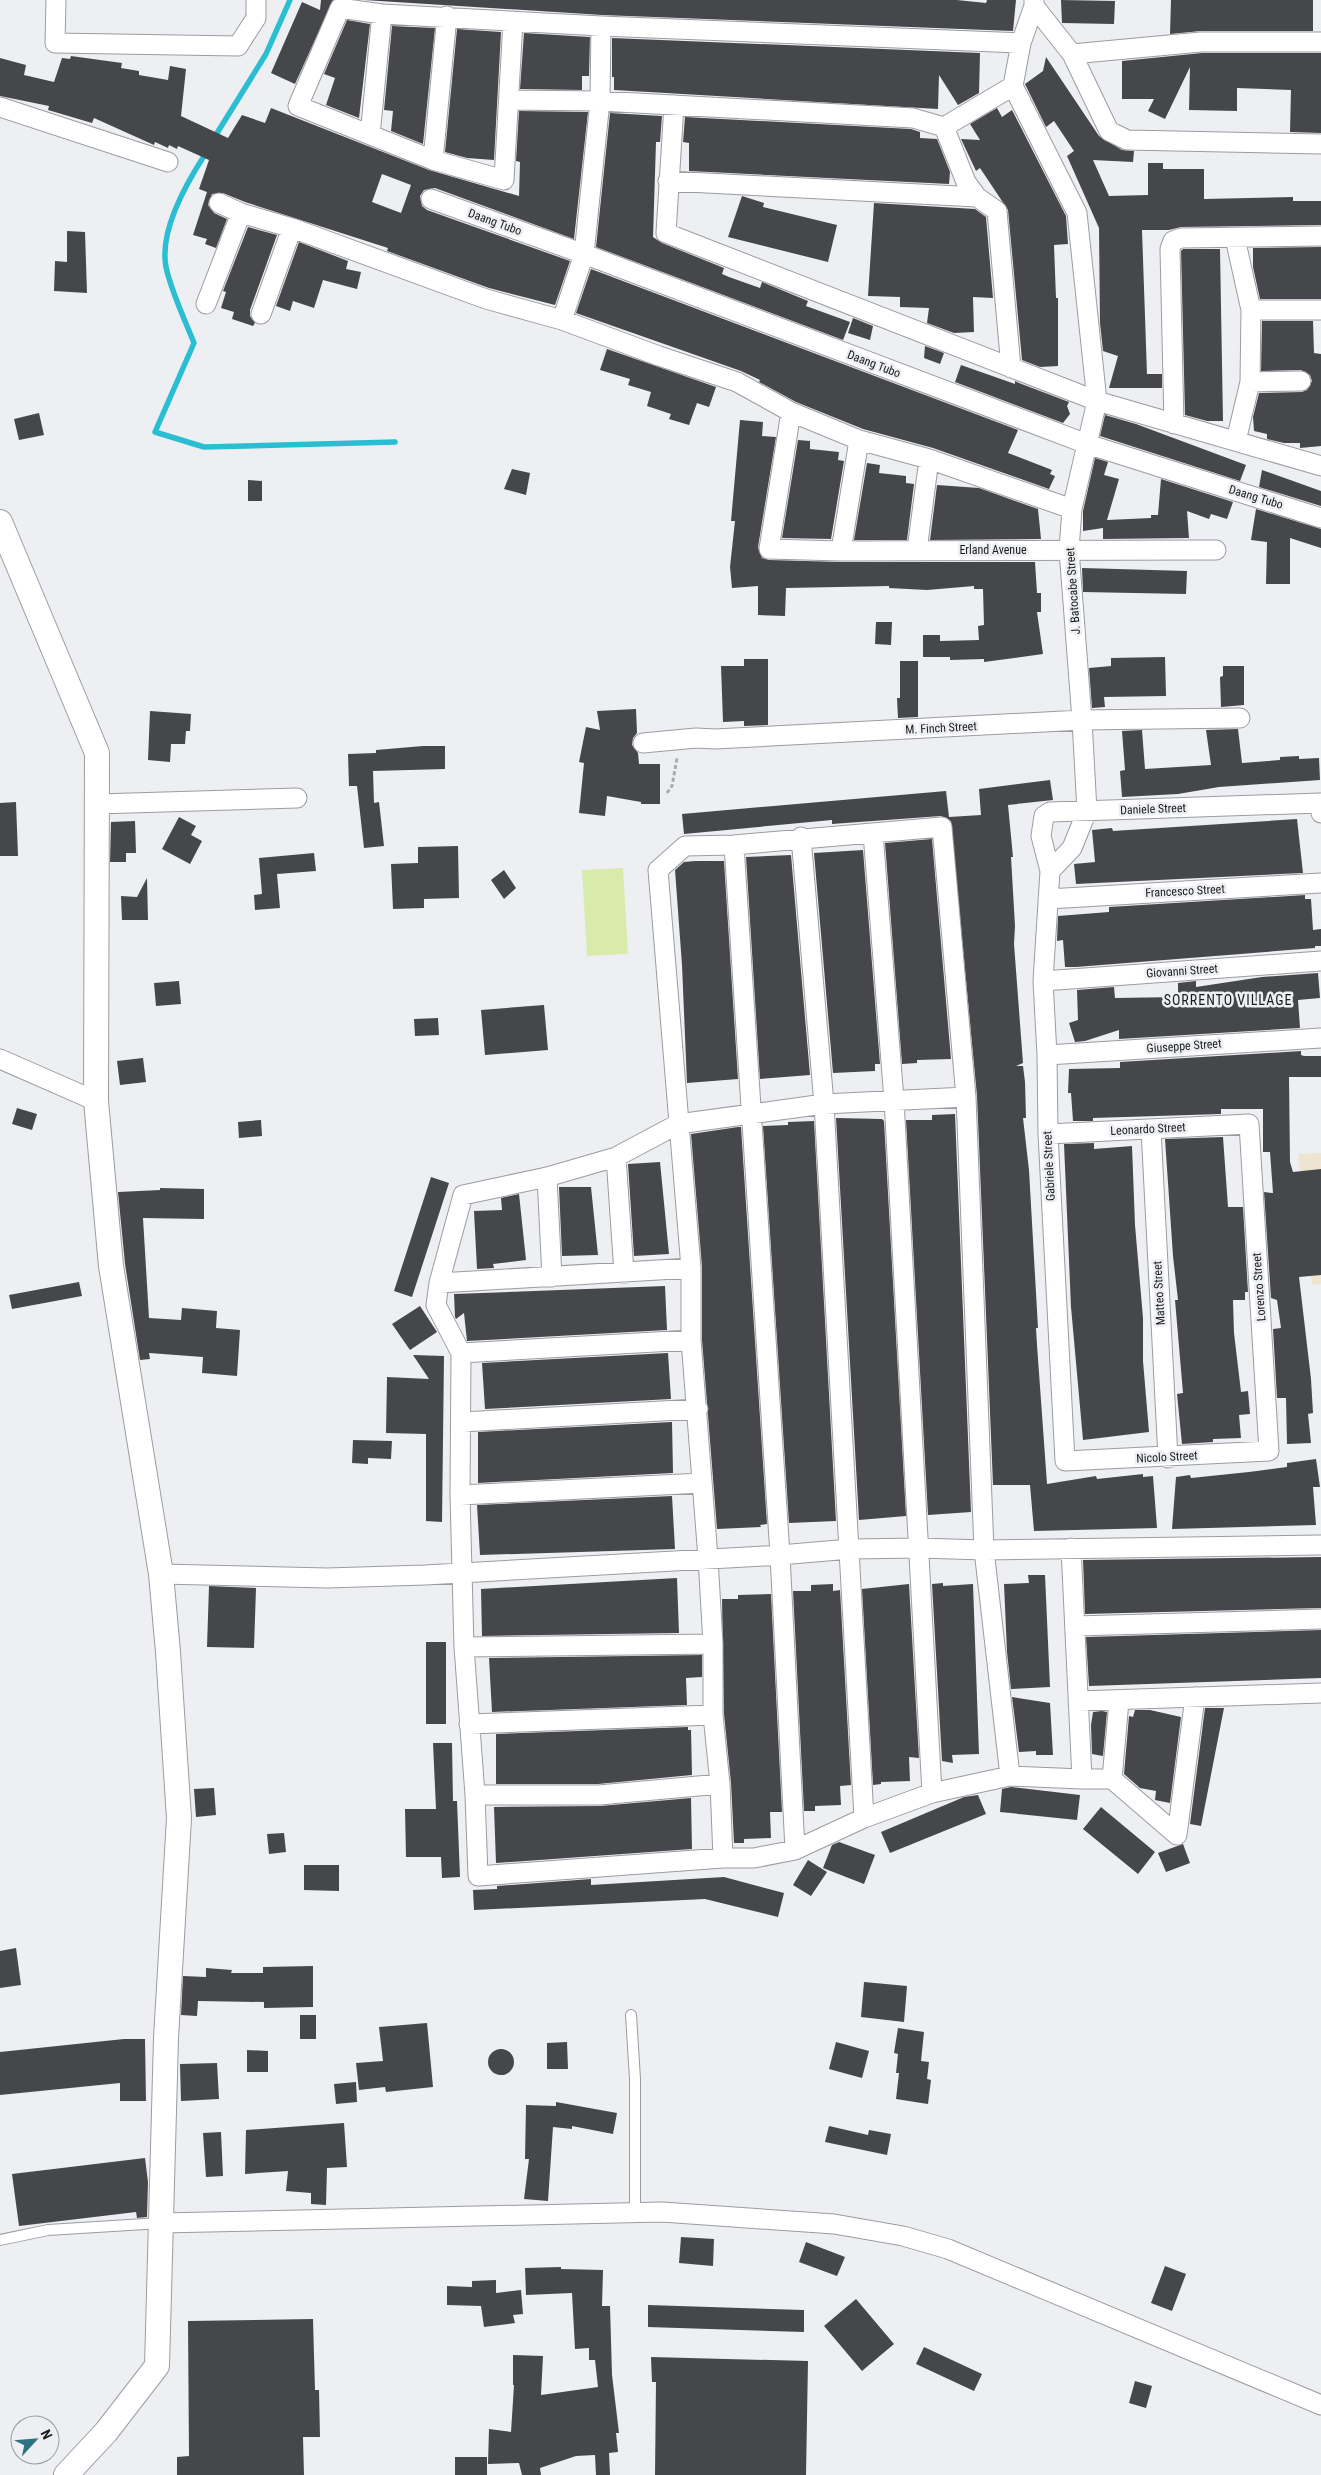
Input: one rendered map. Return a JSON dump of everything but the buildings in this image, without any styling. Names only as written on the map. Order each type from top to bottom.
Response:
[{"type":"street","points":[[56,0],[55,43],[238,46],[256,18],[256,0]]},
{"type":"street","points":[[509,100],[600,101],[913,118],[944,127],[1012,86],[1021,43],[1034,3]]},
{"type":"street","points":[[1034,3],[1072,54],[1109,130],[1127,140],[1321,144]]},
{"type":"street","points":[[513,21],[504,180],[433,160],[298,106],[340,8],[382,14],[447,16],[601,26],[1021,43]]},
{"type":"street","points":[[370,135],[382,14]]},
{"type":"street","points":[[433,160],[447,16]]},
{"type":"street","points":[[562,320],[584,254],[600,101],[601,26]]},
{"type":"street","points":[[1072,54],[1202,42],[1321,42]]},
{"type":"street","name":"J. Batocabe Street","points":[[1012,86],[1077,213],[1097,401],[1072,509],[1069,550],[1082,720],[1086,807]]},
{"type":"street","points":[[674,105],[666,233],[1097,401],[1321,466]]},
{"type":"street","points":[[0,107],[168,162]]},
{"type":"street","points":[[944,127],[966,182],[977,197],[997,210],[1011,368]]},
{"type":"street","points":[[668,182],[977,197]]},
{"type":"street","name":"Daang Tubo","points":[[431,199],[584,254],[1087,444],[1321,518]]},
{"type":"street","points":[[219,203],[240,213],[292,228],[486,299],[562,320],[659,356],[737,382],[791,412],[859,440],[929,459],[1072,509]]},
{"type":"street","points":[[206,304],[240,213]]},
{"type":"street","points":[[262,314],[292,228]]},
{"type":"street","points":[[1174,424],[1170,249],[1173,241],[1181,238],[1321,236]]},
{"type":"street","points":[[1235,238],[1251,310],[1250,382],[1236,441]]},
{"type":"street","points":[[1251,310],[1321,310]]},
{"type":"street","points":[[1250,382],[1301,381]]},
{"type":"street","name":"Erland Avenue","points":[[791,412],[770,549],[841,551],[1216,550]]},
{"type":"street","points":[[841,551],[859,440]]},
{"type":"street","points":[[917,550],[929,459]]},
{"type":"street","points":[[0,522],[97,753],[96,1102],[112,1266],[161,1574],[179,1818],[166,2038],[157,2366],[106,2432],[66,2475]]},
{"type":"street","name":"M. Finch Street","points":[[643,743],[1082,720],[1240,718]]},
{"type":"street","points":[[97,804],[297,798]]},
{"type":"street","points":[[1050,871],[1072,848],[1086,807]]},
{"type":"street","name":"Daniele Street","points":[[1050,871],[1041,836],[1044,816],[1050,812],[1086,807],[1321,808]]},
{"type":"street","points":[[723,1858],[720,1784],[713,1715],[713,1644],[708,1558],[698,1409],[691,1340],[692,1268],[678,1124],[658,870],[685,846],[734,845],[942,827],[966,1097],[984,1550],[1010,1776]]},
{"type":"street","points":[[873,833],[894,1100],[932,1793]]},
{"type":"street","points":[[801,838],[824,1104],[864,1818]]},
{"type":"street","points":[[734,845],[780,1555],[795,1850]]},
{"type":"street","name":"Gabriele Street","points":[[1050,871],[1043,981],[1047,1055],[1048,1134],[1064,1461]]},
{"type":"street","name":"Francesco Street","points":[[1048,899],[1321,883]]},
{"type":"street","name":"Giovanni Street","points":[[1043,981],[1321,961]]},
{"type":"street","name":"Giuseppe Street","points":[[1047,1055],[1321,1038]]},
{"type":"street","points":[[0,1059],[96,1102]]},
{"type":"street","points":[[966,1097],[824,1104],[678,1124],[616,1157],[547,1177],[463,1195],[436,1305],[461,1353],[460,1495],[464,1647],[475,1795],[478,1876],[723,1858],[754,1858],[795,1850],[864,1818],[932,1793],[1010,1776],[1112,1779],[1177,1835],[1195,1697]]},
{"type":"street","name":"Leonardo Street","points":[[1048,1134],[1249,1124]]},
{"type":"street","name":"Lorenzo Street","points":[[1249,1124],[1269,1451]]},
{"type":"street","name":"Matteo Street","points":[[1151,1129],[1168,1458]]},
{"type":"street","points":[[616,1157],[624,1273]]},
{"type":"street","points":[[547,1177],[552,1277]]},
{"type":"street","points":[[440,1283],[692,1268]]},
{"type":"street","points":[[461,1353],[691,1340]]},
{"type":"street","points":[[462,1422],[698,1409]]},
{"type":"street","name":"Nicolo Street","points":[[1064,1461],[1168,1458],[1269,1451]]},
{"type":"street","points":[[460,1495],[702,1483]]},
{"type":"street","points":[[161,1574],[327,1578],[462,1573],[780,1555],[850,1549],[920,1548],[984,1550],[1321,1545]]},
{"type":"street","points":[[1070,1548],[1082,1779]]},
{"type":"street","points":[[1075,1626],[1321,1619]]},
{"type":"street","points":[[464,1647],[713,1644]]},
{"type":"street","points":[[1078,1701],[1321,1693]]},
{"type":"street","points":[[1112,1779],[1119,1701]]},
{"type":"street","points":[[470,1724],[713,1715]]},
{"type":"street","points":[[475,1795],[599,1794],[720,1784]]},
{"type":"street","points":[[161,2223],[662,2212],[834,2224],[948,2249],[1321,2405]]},
{"type":"lane","points":[[631,2015],[635,2080],[634,2213]]},
{"type":"lane","points":[[0,2240],[48,2230],[161,2223]]},
{"type":"path","points":[[667,793],[674,776],[679,740]]},
{"type":"shaded area","points":[[1321,1153],[1321,1284],[1312,1285],[1298,1154]]},
{"type":"green space","points":[[623,868],[628,954],[587,956],[582,870]]},
{"type":"waterway","points":[[214,138],[266,54],[290,0]]},
{"type":"waterway","points":[[206,153],[176,207],[167,238],[165,253],[168,276],[194,343],[155,432],[204,447],[395,442]]},
{"type":"district","name":"SORRENTO VILLAGE","points":[[1228,1000]]}]
